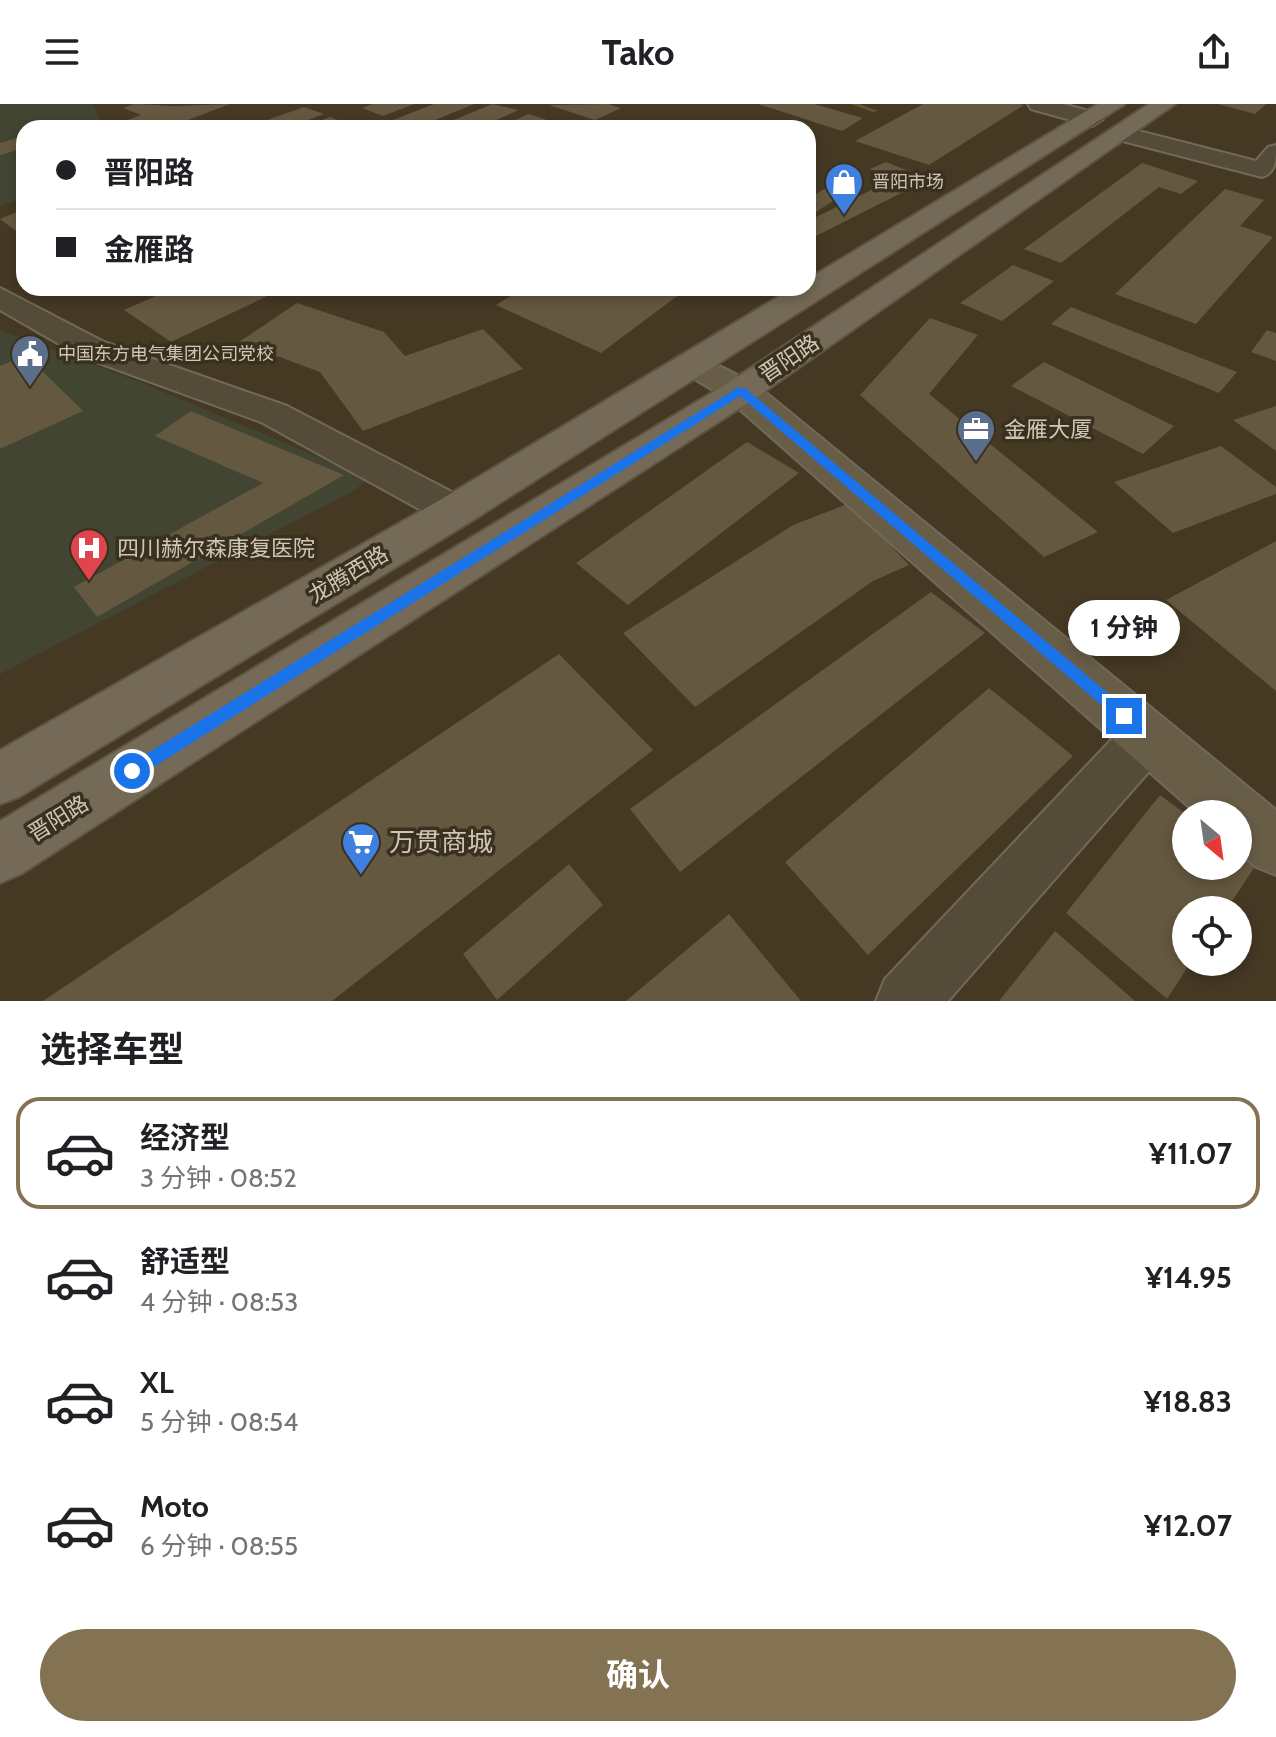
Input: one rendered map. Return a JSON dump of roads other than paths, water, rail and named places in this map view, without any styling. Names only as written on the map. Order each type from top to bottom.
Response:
[{"type":"main road","name":"晋阳路","points":[[0,854],[741,391],[1164,104]]},
{"type":"main road","name":"晋阳路","points":[[816,290],[1103,111]]},
{"type":"main road","name":"晋阳路","points":[[695,365],[806,296]]},
{"type":"main road","name":"龙腾西路","points":[[0,779],[22,756],[455,511],[695,365]]},
{"type":"street","points":[[1039,104],[1103,111]]},
{"type":"street","points":[[1123,134],[1262,170],[1276,152]]},
{"type":"street","points":[[0,297],[92,349],[274,414],[455,511]]},
{"type":"street","points":[[695,365],[741,391],[1222,800]]},
{"type":"street","points":[[907,1001],[1148,736]]},
{"type":"street","points":[[1252,826],[1276,847]]},
{"type":"waterway","points":[[854,104],[875,111]]},
{"type":"place","name":"晋阳市场","points":[[844,216]]},
{"type":"place","name":"中国东方电气集团公司党校","points":[[30,388]]},
{"type":"place","name":"金雁大厦","points":[[976,463]]},
{"type":"place","name":"四川赫尔森康复医院","points":[[89,582]]},
{"type":"place","name":"万贯商城","points":[[361,876]]}]
